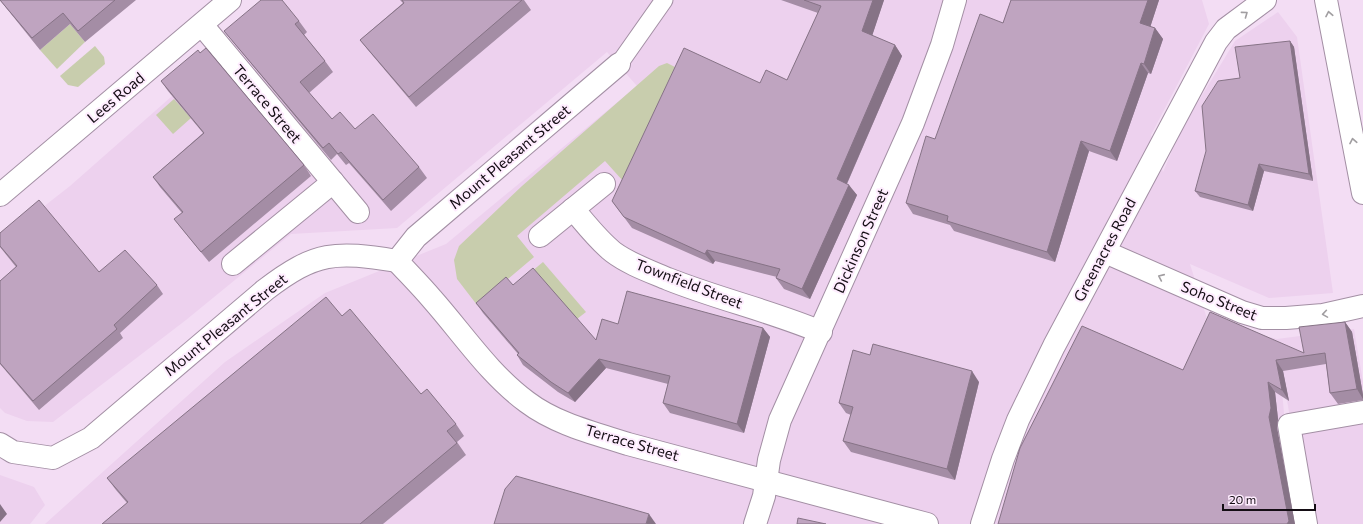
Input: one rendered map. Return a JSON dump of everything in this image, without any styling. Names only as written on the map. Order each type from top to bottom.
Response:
[{"type":"street","name":"Lees Road","points":[[0,195],[230,0]]},
{"type":"street","name":"Dickinson Street","points":[[755,524],[764,496],[769,460],[780,420],[821,332],[913,123],[942,45],[955,0]]},
{"type":"street","name":"Greenacres Road","points":[[982,524],[1003,459],[1018,420],[1054,346],[1216,42],[1226,29],[1265,0]]},
{"type":"street","points":[[1326,0],[1363,193]]},
{"type":"street","name":"Terrace Street","points":[[202,25],[358,212]]},
{"type":"street","name":"Mount Pleasant Street","points":[[0,444],[13,452],[52,458],[91,438],[265,290],[284,275],[312,261],[332,256],[355,254],[397,261],[416,237],[619,64]]},
{"type":"street","points":[[233,264],[333,182]]},
{"type":"street","points":[[540,236],[604,184]]},
{"type":"street","name":"Townfield Street","points":[[573,209],[600,240],[614,252],[640,268],[700,291],[802,324],[821,332]]},
{"type":"street","name":"Soho Street","points":[[1105,252],[1242,312],[1262,318],[1323,315],[1363,306]]},
{"type":"street","name":"Terrace Street","points":[[397,261],[433,299],[497,376],[527,403],[540,410],[579,429],[628,444],[927,524]]},
{"type":"street","points":[[1306,524],[1289,425],[1363,412]]},
{"type":"lane","points":[[619,64],[664,0]]},
{"type":"shaded area","points":[[281,0],[1202,0],[1209,24],[1151,135],[1163,172],[1181,130],[1235,41],[1278,12],[1297,37],[1333,293],[1269,298],[1190,264],[1208,322],[1277,339],[1354,329],[1363,382],[1363,524],[1308,524],[1278,347],[1286,435],[1300,524],[45,524],[225,362],[325,293],[446,244],[637,86],[607,52],[397,228],[291,234],[186,320],[53,422],[27,421],[5,413],[0,408],[0,238],[15,229],[70,186]]},
{"type":"shaded area","points":[[0,475],[34,487],[45,505],[30,524],[0,524]]},
{"type":"green space","points":[[70,24],[85,42],[57,69],[40,50]]},
{"type":"green space","points":[[95,46],[104,57],[105,64],[78,87],[68,85],[60,76]]},
{"type":"green space","points":[[667,63],[675,67],[623,181],[605,161],[517,236],[534,257],[477,305],[457,279],[454,260],[459,246],[522,186],[659,66]]},
{"type":"green space","points":[[174,99],[191,118],[173,134],[156,115]]},
{"type":"green space","points":[[543,262],[586,312],[577,319],[513,287]]},
{"type":"building","points":[[0,0],[115,0],[78,31],[63,13],[32,38]]},
{"type":"building","points":[[261,0],[282,0],[299,21],[295,24],[325,61],[300,82],[332,119],[340,112],[355,129],[373,114],[419,167],[383,200],[341,152],[338,154],[329,143],[323,148],[224,31]]},
{"type":"building","points":[[402,0],[522,0],[409,97],[360,40],[404,3]]},
{"type":"building","points":[[804,0],[873,0],[862,31],[895,45],[837,179],[849,185],[802,289],[776,278],[780,269],[707,250],[705,254],[624,217],[612,201],[684,48],[760,83],[766,70],[787,80],[821,6]]},
{"type":"building","points":[[1011,0],[1148,0],[1140,23],[1155,28],[1144,64],[1141,63],[1110,151],[1081,141],[1047,252],[947,221],[948,216],[906,203],[926,136],[935,139],[980,14],[1003,23]]},
{"type":"building","points":[[1290,41],[1309,174],[1259,164],[1248,205],[1195,191],[1206,151],[1202,106],[1218,81],[1240,78],[1235,47]]},
{"type":"building","points":[[206,48],[304,165],[201,252],[174,219],[183,212],[153,177],[204,133],[161,81],[198,50],[200,53]]},
{"type":"building","points":[[39,200],[99,272],[125,250],[157,285],[114,325],[117,329],[33,401],[0,363],[0,281],[17,266],[0,246],[0,233]]},
{"type":"building","points":[[533,268],[596,340],[602,319],[618,324],[627,291],[763,328],[737,424],[663,403],[670,376],[599,359],[568,393],[551,382],[517,355],[519,353],[476,303],[506,277],[513,285]]},
{"type":"building","points":[[326,297],[342,316],[350,309],[421,394],[427,389],[456,424],[447,431],[457,443],[360,524],[102,524],[128,502],[107,478]]},
{"type":"building","points":[[1210,312],[1304,353],[1299,327],[1345,322],[1357,389],[1330,393],[1325,353],[1276,360],[1282,390],[1268,382],[1271,408],[1269,417],[1289,521],[1287,524],[998,524],[1020,448],[1082,326],[1183,370]]},
{"type":"building","points":[[873,344],[972,371],[947,469],[843,441],[853,407],[839,403],[853,350],[870,355]]},
{"type":"building","points":[[516,476],[649,514],[646,524],[494,524],[505,489]]},
{"type":"building","points":[[798,518],[826,524],[797,524]]}]
